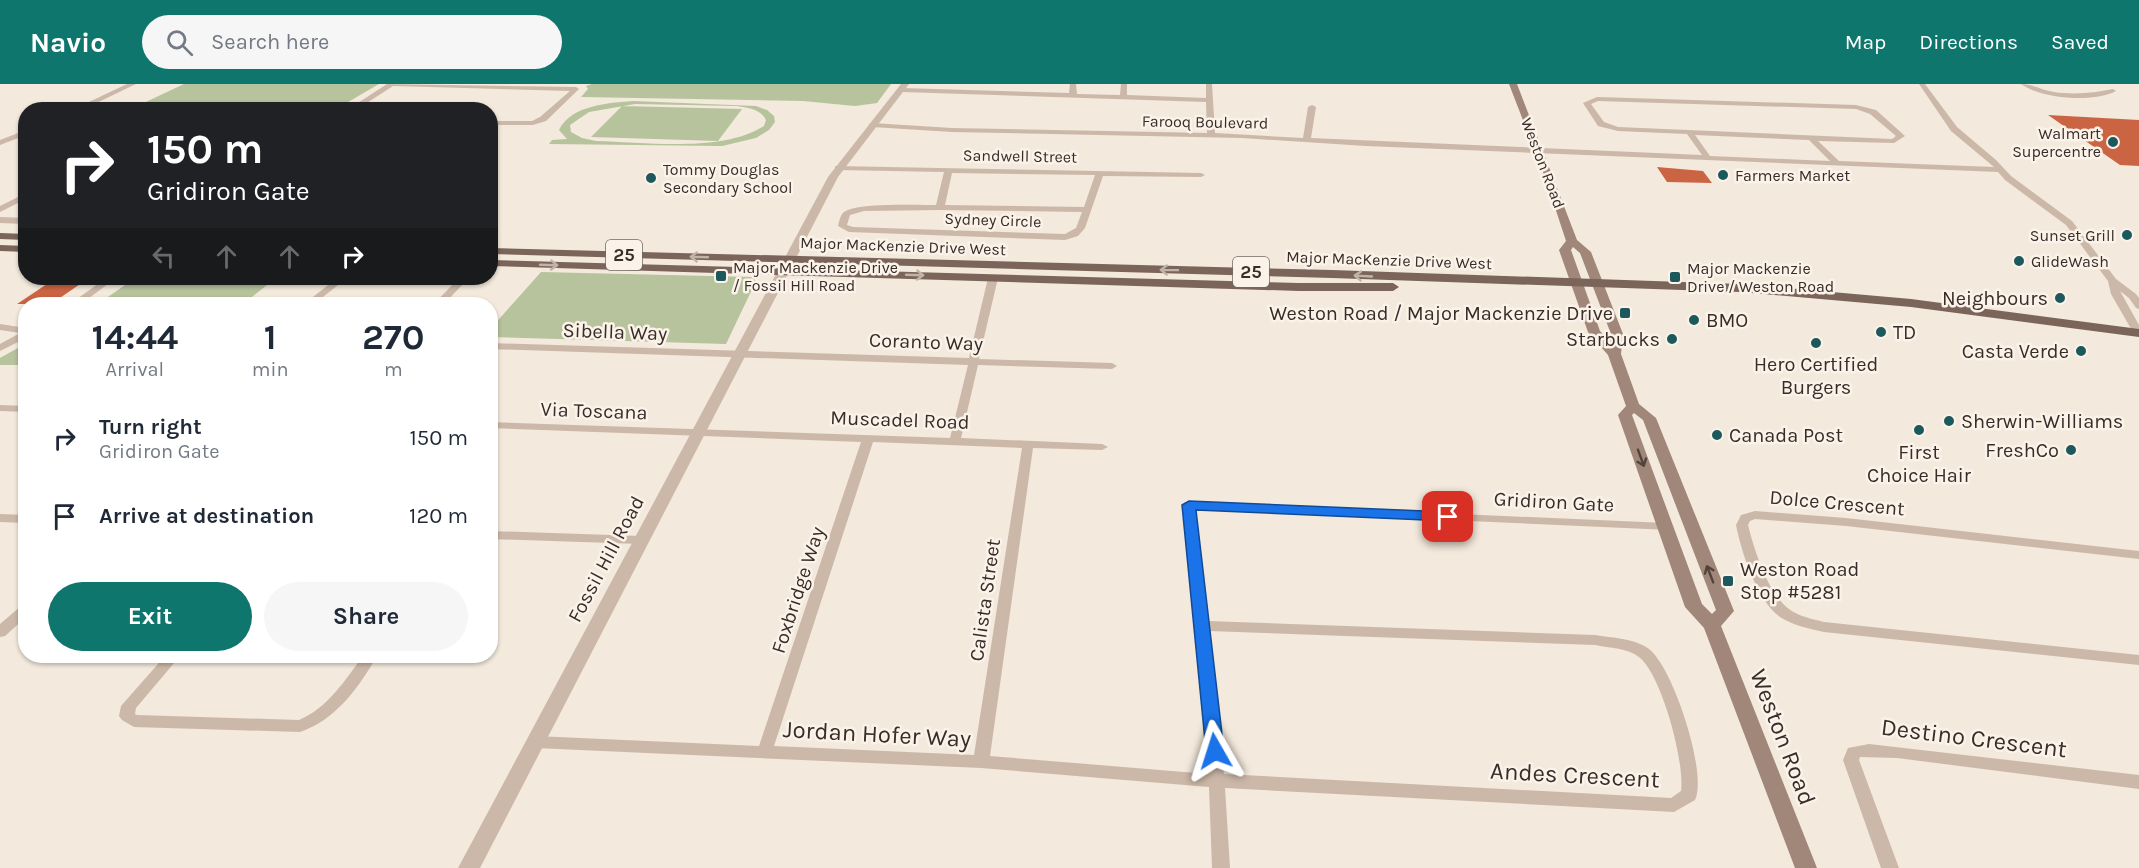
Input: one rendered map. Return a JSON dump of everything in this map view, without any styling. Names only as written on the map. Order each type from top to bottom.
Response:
[{"type":"main road","name":"Weston Road","points":[[1513,84],[1551,180],[1572,241],[1585,252],[1617,334],[1614,354]]},
{"type":"main road","points":[[0,236],[18,237]]},
{"type":"main road","name":"Weston Road","points":[[1572,241],[1565,250],[1594,332],[1614,354],[1633,406],[1649,418],[1725,611],[1712,625]]},
{"type":"main road","points":[[0,248],[18,249]]},
{"type":"main road","name":"Major MacKenzie Drive West","points":[[498,251],[1599,288],[1856,306],[2139,336]]},
{"type":"main road","name":"Major MacKenzie Drive West","points":[[498,263],[783,272],[992,282],[1579,287]]},
{"type":"main road","name":"Weston Road","points":[[1633,406],[1625,415],[1694,607],[1712,625],[1806,868]]},
{"type":"street","points":[[93,102],[133,84]]},
{"type":"street","points":[[363,102],[392,84],[576,89],[543,119],[533,123],[498,123]]},
{"type":"street","points":[[973,94],[976,84]]},
{"type":"street","points":[[1073,84],[1073,96]]},
{"type":"street","points":[[1123,97],[1124,84]]},
{"type":"street","points":[[1209,84],[1211,135]]},
{"type":"street","points":[[1922,84],[1954,129],[2001,170],[2069,223],[2113,281],[2133,296],[2139,306]]},
{"type":"street","points":[[2024,84],[2047,93],[2096,95],[2113,91]]},
{"type":"street","points":[[903,87],[973,94],[1210,100]]},
{"type":"street","name":"Fossil Hill Road","points":[[469,868],[838,168],[903,87]]},
{"type":"street","points":[[1597,99],[1856,107],[1873,112],[1901,136],[1894,141],[1811,138],[1618,129],[1601,124],[1587,103],[1597,99]]},
{"type":"street","points":[[1307,139],[1312,107]]},
{"type":"street","name":"Farooq Boulevard","points":[[872,125],[952,130],[1211,135],[2001,170]]},
{"type":"street","points":[[1689,132],[1707,157]]},
{"type":"street","points":[[3,142],[18,135]]},
{"type":"street","points":[[1811,138],[1837,163]]},
{"type":"street","name":"Sandwell Street","points":[[838,168],[1201,175]]},
{"type":"street","name":"Sydney Circle","points":[[940,207],[949,170]]},
{"type":"street","points":[[1087,210],[1100,173]]},
{"type":"street","points":[[0,209],[18,199]]},
{"type":"street","name":"Sydney Circle","points":[[940,207],[1087,210],[1081,230],[1076,235],[1065,237],[852,230],[846,229],[842,224],[846,214],[858,208],[940,207]]},
{"type":"street","points":[[0,220],[18,221]]},
{"type":"street","points":[[2113,281],[2116,294],[2139,336]]},
{"type":"street","points":[[955,441],[992,282]]},
{"type":"street","points":[[85,297],[101,285]]},
{"type":"street","points":[[318,297],[333,285]]},
{"type":"street","points":[[446,297],[457,285]]},
{"type":"street","points":[[0,327],[18,331]]},
{"type":"street","points":[[0,348],[18,338]]},
{"type":"street","name":"Sibella Way","points":[[498,346],[738,354]]},
{"type":"street","name":"Coranto Way","points":[[738,354],[1112,366]]},
{"type":"street","points":[[0,408],[18,408]]},
{"type":"street","name":"Via Toscana","points":[[498,424],[697,433]]},
{"type":"street","name":"Muscadel Road","points":[[697,433],[1102,447]]},
{"type":"street","name":"Foxbridge Way","points":[[764,753],[868,439]]},
{"type":"street","name":"Calista Street","points":[[981,762],[1028,444]]},
{"type":"street","name":"Gridiron Gate","points":[[1200,626],[1189,505],[1666,527]]},
{"type":"street","name":"Dolce Crescent","points":[[2139,555],[1755,515],[1745,518],[1742,525],[1770,598],[1782,612],[1800,621],[1824,627],[2139,660]]},
{"type":"street","points":[[0,518],[18,519]]},
{"type":"street","points":[[498,535],[641,540]]},
{"type":"street","points":[[0,632],[18,616]]},
{"type":"street","points":[[1200,626],[1216,780],[1221,868]]},
{"type":"street","name":"Andes Crescent","points":[[1200,626],[1594,640],[1626,645],[1644,653],[1656,665],[1665,680],[1691,780],[1689,795],[1674,805],[1216,780]]},
{"type":"street","points":[[167,663],[129,706],[127,716],[134,721],[300,726],[315,721],[327,713],[365,663]]},
{"type":"street","name":"Jordan Hofer Way","points":[[536,742],[981,762],[1216,780]]},
{"type":"street","name":"Destino Crescent","points":[[1890,868],[1851,760],[1854,752],[1869,750],[1897,752],[2139,782]]},
{"type":"green space","points":[[184,84],[379,84],[348,102],[146,102]]},
{"type":"green space","points":[[592,84],[891,84],[877,103],[855,106],[803,101],[581,97],[588,89],[586,86]]},
{"type":"green space","points":[[633,101],[756,106],[767,110],[774,116],[775,122],[769,130],[756,138],[722,146],[549,144],[552,140],[567,139],[559,130],[572,115],[581,110],[602,104]],"holes":[[[635,104],[737,106],[761,113],[766,120],[764,126],[727,140],[660,144],[596,141],[582,138],[571,132],[570,125],[589,112]]]},
{"type":"green space","points":[[622,106],[742,109],[718,141],[591,137]]},
{"type":"green space","points":[[541,272],[752,277],[756,281],[726,344],[498,337],[498,320]]},
{"type":"green space","points":[[125,285],[267,285],[252,297],[108,297]]},
{"type":"green space","points":[[18,348],[18,365],[0,365],[0,358]]},
{"type":"building","name":"Walmart Supercentre","points":[[2048,115],[2139,120],[2139,166],[2120,165]]},
{"type":"building","name":"Farmers Market","points":[[1657,167],[1703,171],[1712,183],[1667,182]]},
{"type":"building","points":[[46,285],[79,285],[61,297],[28,297]]},
{"type":"place","name":"Walmart Supercentre","points":[[2113,142]]},
{"type":"place","name":"Farmers Market","points":[[1723,175]]},
{"type":"place","name":"Tommy Douglas Secondary School","points":[[651,178]]},
{"type":"place","name":"Sunset Grill","points":[[2127,235]]},
{"type":"place","name":"GlideWash","points":[[2019,261]]},
{"type":"place","name":"Major Mackenzie Drive / Fossil Hill Road","points":[[721,276]]},
{"type":"place","name":"Major Mackenzie Drive / Weston Road","points":[[1675,277]]},
{"type":"place","name":"Neighbours","points":[[2060,298]]},
{"type":"place","name":"Weston Road / Major Mackenzie Drive","points":[[1625,313]]},
{"type":"place","name":"BMO","points":[[1694,320]]},
{"type":"place","name":"TD","points":[[1881,332]]},
{"type":"place","name":"Starbucks","points":[[1672,339]]},
{"type":"place","name":"Hero Certified Burgers","points":[[1816,343]]},
{"type":"place","name":"Casta Verde","points":[[2081,351]]},
{"type":"place","name":"Sherwin-Williams","points":[[1949,421]]},
{"type":"place","name":"First Choice Hair","points":[[1919,430]]},
{"type":"place","name":"Canada Post","points":[[1717,435]]},
{"type":"place","name":"FreshCo","points":[[2071,450]]},
{"type":"place","name":"Weston Road Stop #5281","points":[[1728,581]]},
{"type":"route","points":[[1215,751],[1198,608],[1189,505],[1448,517]]}]
